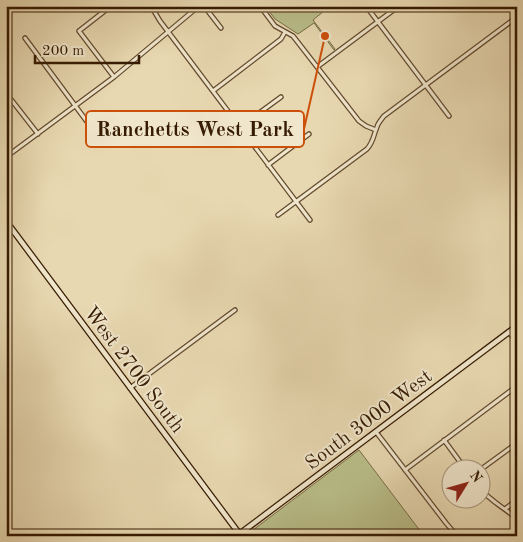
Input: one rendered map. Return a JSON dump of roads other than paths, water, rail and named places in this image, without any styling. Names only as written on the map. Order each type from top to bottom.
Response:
[{"type":"street","points":[[112,6],[79,31],[114,77]]},
{"type":"street","points":[[152,6],[168,32],[310,220]]},
{"type":"street","points":[[6,157],[114,77],[199,6]]},
{"type":"street","points":[[204,6],[221,28]]},
{"type":"street","points":[[260,6],[275,26],[293,36],[359,121],[376,130]]},
{"type":"street","points":[[366,6],[449,116]]},
{"type":"street","points":[[318,67],[399,6]]},
{"type":"street","points":[[278,215],[367,149],[372,143],[377,124],[384,116],[517,17]]},
{"type":"street","points":[[213,91],[281,39],[285,32]]},
{"type":"street","points":[[25,38],[88,123]]},
{"type":"street","points":[[6,93],[38,134]]},
{"type":"street","points":[[240,127],[281,97]]},
{"type":"street","points":[[268,165],[308,134]]},
{"type":"street","name":"West 2700 South","points":[[6,221],[239,535]]},
{"type":"street","points":[[130,388],[235,310]]},
{"type":"street","name":"South 3000 West","points":[[239,535],[517,326]]},
{"type":"street","points":[[508,332],[517,344]]},
{"type":"street","points":[[405,470],[517,386]]},
{"type":"street","points":[[376,432],[457,536]]},
{"type":"street","points":[[444,440],[459,460]]},
{"type":"street","points":[[490,463],[517,443]]},
{"type":"street","points":[[490,499],[517,519]]},
{"type":"street","points":[[505,509],[517,500]]},
{"type":"place","name":"Ranchetts West Park","points":[[325,36]]}]
